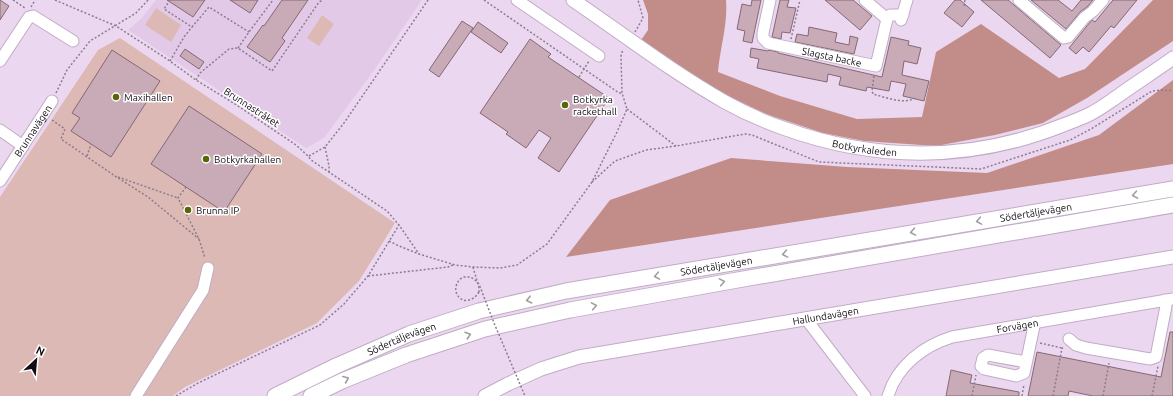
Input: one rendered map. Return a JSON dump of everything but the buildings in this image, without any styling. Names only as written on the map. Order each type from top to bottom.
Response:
[{"type":"highway","name":"Södertäljevägen","points":[[275,396],[336,366],[409,334],[479,311],[574,290],[1173,188]]},
{"type":"highway","name":"Södertäljevägen","points":[[311,396],[342,381],[420,351],[485,329],[570,310],[740,279],[1173,205]]},
{"type":"main road","name":"Botkyrkaleden","points":[[573,0],[682,77],[726,103],[764,121],[806,135],[848,146],[879,150],[925,153],[967,151],[1045,133],[1091,114],[1173,58]]},
{"type":"main road","name":"Hallundavägen","points":[[485,396],[541,369],[579,357],[1173,257]]},
{"type":"street","points":[[517,0],[597,55]]},
{"type":"street","name":"Slagsta backe","points":[[770,0],[763,33],[763,38],[768,43],[876,66],[887,18]]},
{"type":"street","points":[[865,0],[887,18],[890,15],[902,18],[907,0]]},
{"type":"street","points":[[1019,0],[1064,38],[1068,37],[1084,18],[1103,0]]},
{"type":"street","points":[[0,61],[29,17],[33,16],[73,41]]},
{"type":"street","name":"Brunnavägen","points":[[0,181],[52,101]]},
{"type":"street","points":[[0,130],[23,146]]},
{"type":"street","points":[[136,396],[203,290],[208,268]]},
{"type":"street","points":[[1067,345],[1076,345],[1150,359],[1156,357],[1166,306],[1169,300]]},
{"type":"street","name":"Forvägen","points":[[888,396],[900,372],[907,363],[934,344],[952,337],[1169,300]]},
{"type":"street","points":[[806,319],[865,396]]},
{"type":"street","points":[[1026,362],[1035,322]]},
{"type":"path","points":[[14,0],[30,10],[35,0]]},
{"type":"path","name":"Brunnastråket","points":[[55,0],[116,26],[296,145],[311,160],[380,206],[393,217],[419,254]]},
{"type":"path","points":[[52,101],[67,70],[90,41],[136,13],[148,0]]},
{"type":"path","points":[[170,0],[164,9],[192,27]]},
{"type":"path","points":[[196,80],[200,73],[229,50],[238,48],[273,0]]},
{"type":"path","points":[[238,48],[272,71],[319,2],[322,0]]},
{"type":"path","points":[[308,156],[324,147],[344,123],[428,0]]},
{"type":"path","points":[[484,0],[584,69],[622,93]]},
{"type":"path","points":[[635,33],[643,18],[638,0]]},
{"type":"path","points":[[789,48],[800,0]]},
{"type":"path","points":[[964,6],[965,0]]},
{"type":"path","points":[[170,61],[184,38],[209,7],[249,32]]},
{"type":"path","points":[[624,48],[621,56],[622,93],[627,108],[676,146]]},
{"type":"path","points":[[579,77],[597,55]]},
{"type":"path","points":[[876,66],[872,91],[873,94],[903,101],[911,101],[915,98]]},
{"type":"path","points":[[389,241],[419,254],[455,264],[473,267],[500,268],[517,265],[547,244],[592,182],[617,132],[627,108]]},
{"type":"path","points":[[44,114],[65,129],[61,139],[148,197],[199,240]]},
{"type":"path","points":[[87,156],[92,144]]},
{"type":"path","points":[[324,147],[329,166],[329,173]]},
{"type":"path","points":[[115,176],[178,198],[199,240],[208,268]]},
{"type":"path","points":[[178,198],[186,187]]},
{"type":"path","points":[[176,396],[198,383],[320,326],[344,304],[368,276],[399,224]]},
{"type":"path","points":[[368,276],[448,267],[455,264]]},
{"type":"path","points":[[473,267],[479,288],[479,292],[476,297],[472,300],[464,300],[458,296],[455,290],[460,279],[464,277],[470,277],[476,280],[525,396]]},
{"type":"path","points":[[1031,341],[1067,345],[1053,396]]},
{"type":"path","points":[[1103,396],[1111,357]]},
{"type":"path","points":[[1152,396],[1158,366]]},
{"type":"path","points":[[1022,396],[1024,383]]},
{"type":"shaded area","points":[[156,0],[422,0],[375,69],[324,138],[306,148],[128,30],[141,19]]},
{"type":"shaded area","points":[[643,0],[726,0],[725,27],[718,72],[780,96],[857,119],[922,117],[936,52],[981,24],[1059,78],[1085,69],[1153,0],[1173,0],[1173,41],[1087,98],[1043,123],[995,135],[936,146],[864,141],[823,133],[766,114],[705,85],[641,40],[648,30],[648,14]]},
{"type":"shaded area","points":[[156,8],[181,25],[171,42],[145,25]]},
{"type":"shaded area","points":[[322,15],[334,24],[319,46],[307,38]]},
{"type":"shaded area","name":"Brunna IP","points":[[120,38],[395,223],[359,281],[317,323],[185,387],[173,396],[0,396],[0,197],[98,50]]},
{"type":"shaded area","points":[[1173,80],[1173,164],[566,257],[610,200],[731,158],[847,167],[987,173],[1099,135]]},
{"type":"place","name":"Maxihallen","points":[[116,97]]},
{"type":"place","name":"Botkyrka rackethall","points":[[565,105]]},
{"type":"place","name":"Botkyrkahallen","points":[[206,159]]},
{"type":"place","name":"Brunna IP","points":[[188,210]]}]
